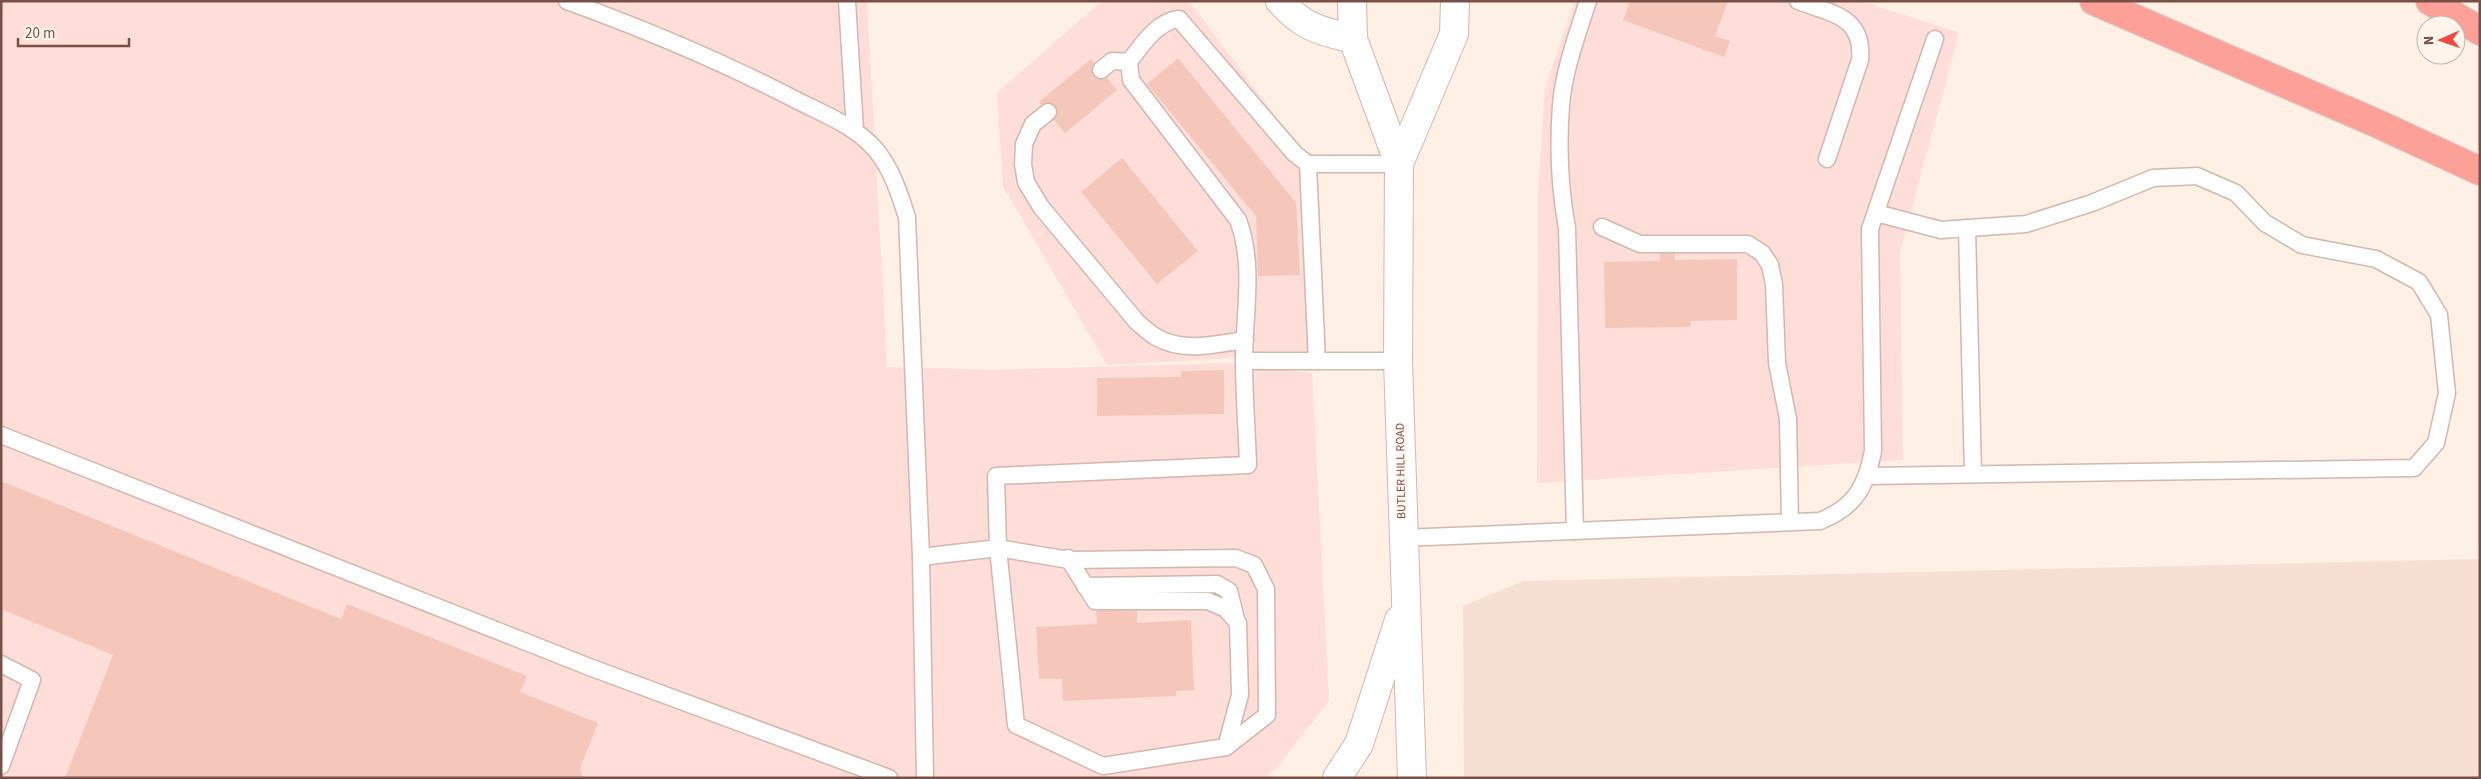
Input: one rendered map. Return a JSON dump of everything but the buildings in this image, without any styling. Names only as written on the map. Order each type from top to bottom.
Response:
[{"type":"highway","points":[[2094,1],[2376,123],[2480,171]]},
{"type":"highway","points":[[2430,1],[2480,31]]},
{"type":"street","points":[[1280,1],[1293,16],[1314,30],[1353,39]]},
{"type":"street","name":"BUTLER HILL ROAD","points":[[1352,1],[1353,39],[1399,164],[1398,361],[1402,538],[1412,778]]},
{"type":"street","name":"BUTLER HILL ROAD","points":[[1399,164],[1454,34],[1455,1]]},
{"type":"street","points":[[1337,778],[1359,744],[1405,602]]},
{"type":"lane","points":[[567,1],[644,29],[730,66],[855,130],[875,148],[893,176],[907,217],[921,557],[925,778]]},
{"type":"lane","points":[[847,1],[855,130]]},
{"type":"lane","points":[[1575,531],[1567,228],[1562,200],[1561,105],[1574,45],[1588,1]]},
{"type":"lane","points":[[1798,1],[1845,18],[1857,31],[1861,45],[1860,60],[1827,159]]},
{"type":"lane","points":[[921,557],[998,548],[1068,558],[1236,558],[1254,565],[1266,589],[1268,715],[1226,747],[1101,772],[1016,725],[998,548],[996,476],[1248,465],[1244,361],[1248,290],[1246,240],[1238,220],[1131,80],[1129,62],[1147,38],[1170,20],[1179,19],[1295,154],[1308,164],[1399,164]]},
{"type":"lane","points":[[1402,538],[1820,521],[1836,515],[1851,503],[1869,476],[1873,451],[1870,229],[1935,39]]},
{"type":"lane","points":[[1101,70],[1112,61],[1129,62]]},
{"type":"lane","points":[[1048,112],[1033,124],[1024,144],[1023,164],[1026,182],[1041,207],[1137,322],[1156,337],[1177,345],[1200,347],[1245,340]]},
{"type":"lane","points":[[1308,164],[1317,361]]},
{"type":"lane","points":[[1869,476],[2414,468],[2436,443],[2447,393],[2439,315],[2419,282],[2376,259],[2302,244],[2265,223],[2236,192],[2197,176],[2153,178],[2092,203],[2026,224],[1941,230],[1876,213]]},
{"type":"lane","points":[[1602,227],[1640,244],[1748,244],[1762,253],[1770,264],[1774,284],[1776,363],[1788,419],[1790,522]]},
{"type":"lane","points":[[1967,228],[1973,474]]},
{"type":"lane","points":[[1244,361],[1398,361]]},
{"type":"lane","points":[[1,435],[592,668],[889,778]]},
{"type":"lane","points":[[1068,558],[1095,600],[1208,601],[1226,608],[1238,623],[1240,695],[1226,747]]},
{"type":"lane","points":[[1,664],[32,680],[1,766]]},
{"type":"shaded area","points":[[1,1],[867,1],[887,367],[992,370],[1228,363],[1312,373],[1329,701],[1278,766],[1264,778],[1,778]]},
{"type":"shaded area","points":[[1102,1],[1189,1],[1318,173],[1325,353],[1107,365],[1003,186],[997,93]]},
{"type":"shaded area","points":[[1575,1],[1861,1],[1959,33],[1900,252],[1903,460],[1537,483],[1538,192],[1545,88]]},
{"type":"shaded area","points":[[2480,559],[2480,778],[1464,778],[1463,606],[1524,581]]}]
